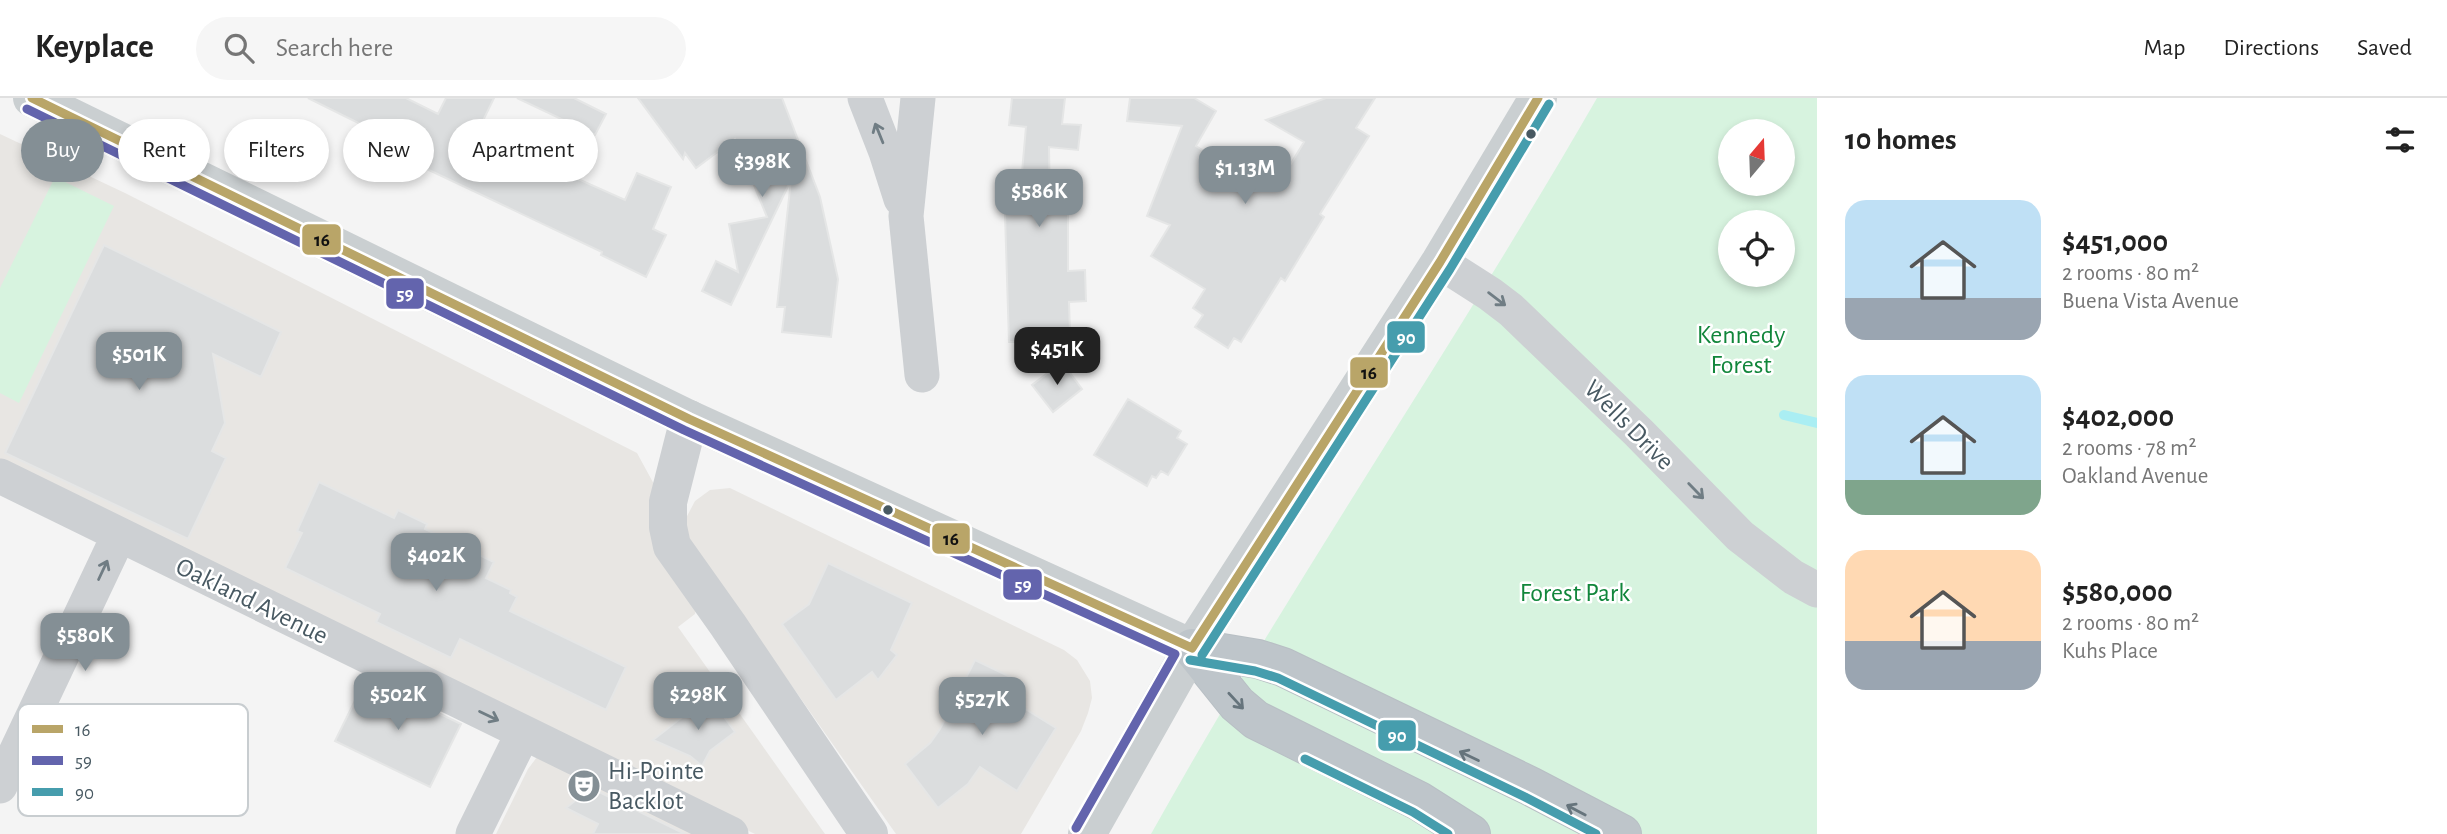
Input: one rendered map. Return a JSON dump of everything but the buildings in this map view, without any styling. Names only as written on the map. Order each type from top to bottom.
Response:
[{"type":"highway","points":[[1192,648],[1237,704],[1256,720],[1419,801],[1471,834]]},
{"type":"highway","points":[[1192,648],[1258,659],[1283,667],[1530,786],[1622,834]]},
{"type":"main road","points":[[32,98],[689,418],[1192,648]]},
{"type":"main road","points":[[1087,834],[1192,648],[1440,262],[1538,98]]},
{"type":"street","points":[[865,98],[886,152],[906,216]]},
{"type":"street","points":[[918,98],[906,216],[922,375]]},
{"type":"street","name":"Wells Drive","points":[[1440,262],[1511,310],[1639,433],[1740,536],[1793,577],[1817,590]]},
{"type":"street","points":[[689,418],[668,502],[668,527],[672,546],[869,834]]},
{"type":"street","name":"Oakland Avenue","points":[[0,476],[731,834]]},
{"type":"street","points":[[39,704],[120,535]]},
{"type":"street","points":[[472,834],[523,733]]},
{"type":"street","points":[[0,786],[18,748]]},
{"type":"shaded area","points":[[0,134],[21,144],[21,182],[102,182],[637,453],[655,486],[697,603],[695,614],[678,627],[825,834],[755,834],[0,465]]},
{"type":"shaded area","points":[[730,488],[1064,650],[1077,660],[1090,681],[1092,698],[1088,713],[1081,731],[1021,834],[896,834],[687,537],[685,520],[695,501],[710,490]]},
{"type":"shaded area","points":[[537,757],[710,834],[496,834],[528,769]]},
{"type":"green space","name":"Forest Park","points":[[1597,98],[1817,98],[1817,834],[1151,834],[1316,556],[1487,283]]},
{"type":"green space","points":[[53,182],[65,182],[114,206],[19,403],[0,393],[0,288]]},
{"type":"waterway","points":[[1784,415],[1817,423]]},
{"type":"transit line","name":"16","points":[[32,98],[689,419],[1192,648],[1440,262],[1538,98]]},
{"type":"transit line","name":"90","points":[[1202,655],[1450,269],[1549,104]]},
{"type":"transit line","name":"59","points":[[27,109],[684,430],[1175,654],[1076,828]]},
{"type":"transit line","name":"90","points":[[1190,660],[1255,671],[1278,678],[1596,834]]},
{"type":"transit line","name":"90","points":[[1305,759],[1413,812],[1448,834]]},
{"type":"place","name":"Hi-Pointe Backlot","points":[[584,786]]},
{"type":"park label","name":"Kennedy Forest","points":[[1741,350]]}]
